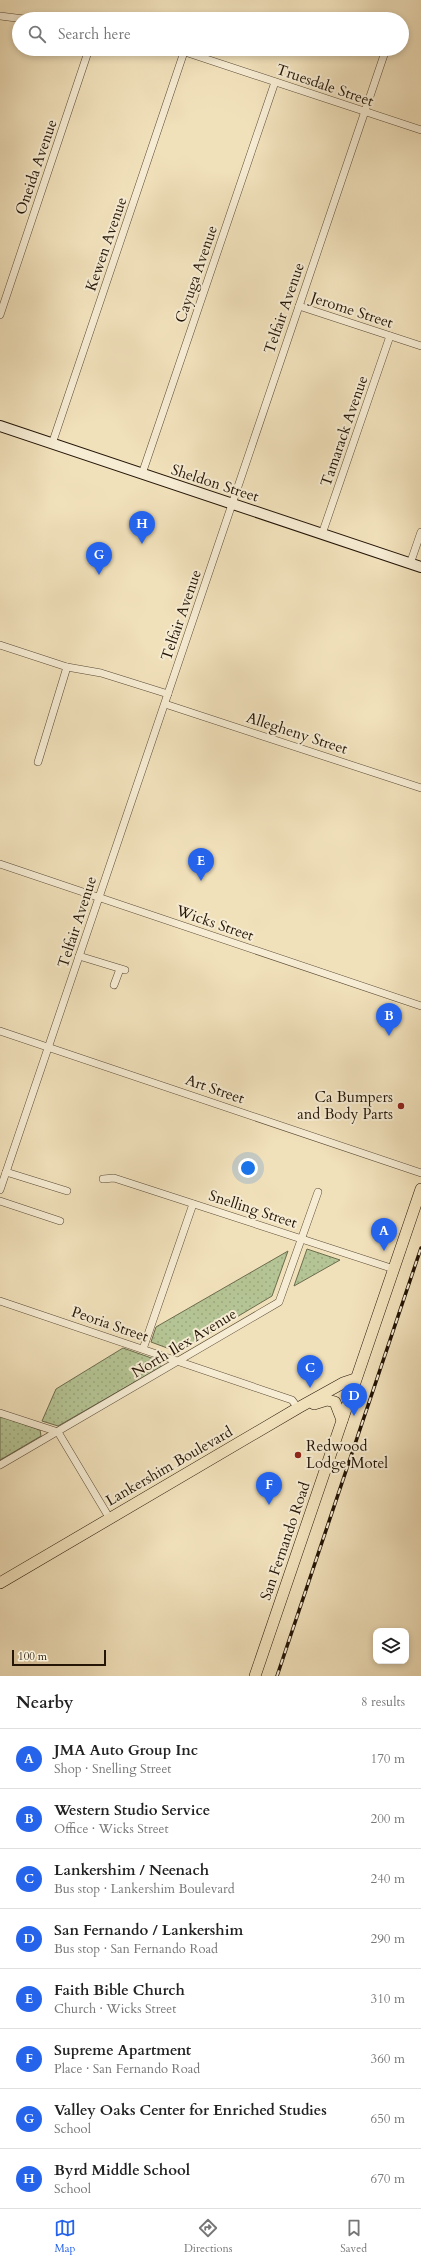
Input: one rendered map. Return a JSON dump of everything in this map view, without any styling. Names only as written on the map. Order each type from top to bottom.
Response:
[{"type":"main road","name":"Sheldon Street","points":[[0,426],[421,567]]},
{"type":"main road","name":"San Fernando Road","points":[[255,1676],[421,1189]]},
{"type":"main road","name":"Lankershim Boulevard","points":[[0,1583],[298,1408],[343,1383],[355,1379]]},
{"type":"main road","points":[[298,1408],[327,1400],[332,1401],[338,1406],[342,1420]]},
{"type":"street","points":[[0,16],[12,18]]},
{"type":"street","name":"Oneida Avenue","points":[[0,316],[88,56]]},
{"type":"street","name":"Kewen Avenue","points":[[52,444],[183,56]]},
{"type":"street","name":"Truesdale Street","points":[[196,56],[421,130]]},
{"type":"street","name":"Telfair Avenue","points":[[0,1190],[384,56]]},
{"type":"street","name":"Cayuga Avenue","points":[[142,474],[275,82]]},
{"type":"street","name":"Jerome Street","points":[[299,306],[421,346]]},
{"type":"street","name":"Tamarack Avenue","points":[[322,534],[390,336]]},
{"type":"street","points":[[410,564],[421,532]]},
{"type":"street","points":[[0,645],[67,667],[101,673],[168,694]]},
{"type":"street","points":[[38,762],[67,667]]},
{"type":"street","name":"Allegheny Street","points":[[165,704],[421,788]]},
{"type":"street","name":"Wicks Street","points":[[0,864],[421,1006]]},
{"type":"street","points":[[79,956],[122,970],[114,985]]},
{"type":"street","name":"Art Street","points":[[0,1031],[421,1172]]},
{"type":"street","points":[[6,1172],[64,1188]]},
{"type":"street","name":"Snelling Street","points":[[103,1179],[114,1178],[394,1269]]},
{"type":"street","name":"North Ilex Avenue","points":[[0,1465],[279,1302],[318,1192]]},
{"type":"street","points":[[0,1201],[60,1221]]},
{"type":"street","points":[[143,1349],[193,1204]]},
{"type":"street","name":"Peoria Street","points":[[0,1301],[292,1400],[298,1408]]},
{"type":"street","points":[[0,1413],[58,1432],[110,1519]]},
{"type":"green space","points":[[307,1249],[340,1260],[294,1286]]},
{"type":"green space","points":[[288,1251],[272,1296],[178,1352],[151,1342],[156,1327]]},
{"type":"green space","points":[[123,1348],[160,1361],[161,1367],[58,1426],[42,1421],[56,1389]]},
{"type":"green space","points":[[0,1416],[40,1430],[41,1436],[0,1460]]},
{"type":"railway","points":[[277,1676],[421,1248]]},
{"type":"place","name":"Byrd Middle School","points":[[142,544]]},
{"type":"place","name":"Valley Oaks Center for Enriched Studies","points":[[99,575]]},
{"type":"place","name":"Faith Bible Church","points":[[201,881]]},
{"type":"place","name":"Western Studio Service","points":[[389,1036]]},
{"type":"place","name":"Ca Bumpers and Body Parts","points":[[401,1106]]},
{"type":"place","name":"JMA Auto Group Inc","points":[[384,1251]]},
{"type":"place","name":"Lankershim / Neenach","points":[[310,1388]]},
{"type":"place","name":"San Fernando / Lankershim","points":[[354,1416]]},
{"type":"place","name":"Redwood Lodge Motel","points":[[298,1455]]},
{"type":"place","name":"Supreme Apartment","points":[[269,1505]]}]
